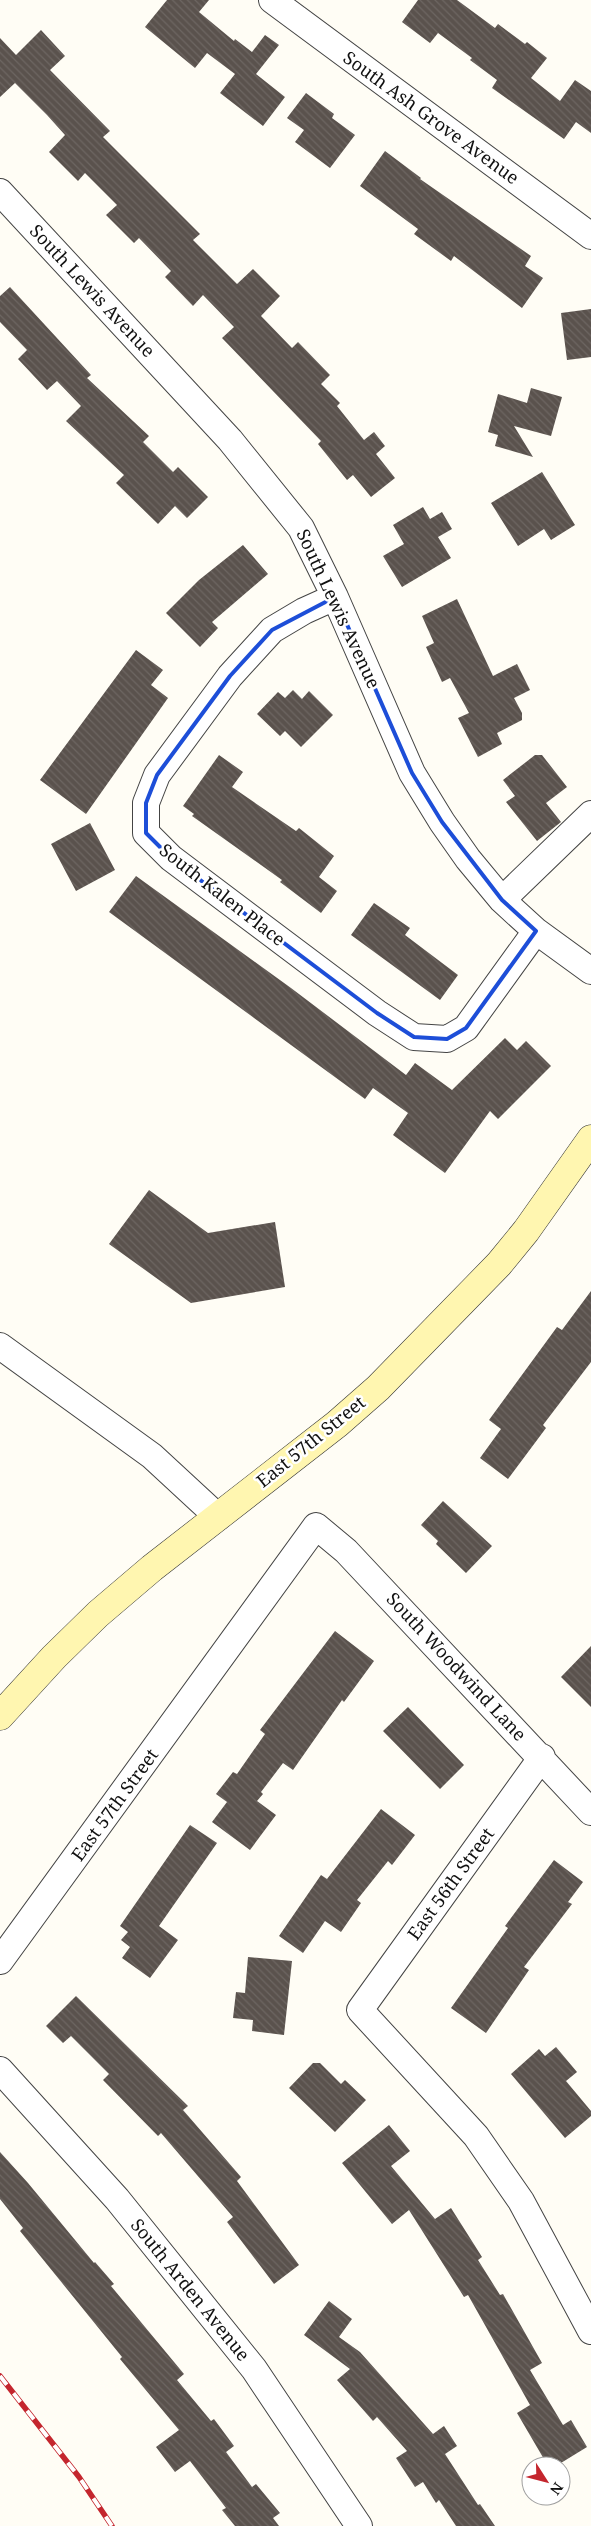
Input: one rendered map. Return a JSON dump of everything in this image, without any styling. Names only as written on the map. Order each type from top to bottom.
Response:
[{"type":"main road","name":"East 57th Street","points":[[0,1716],[54,1657],[98,1614],[336,1424],[378,1388],[500,1264],[591,1139]]},
{"type":"street","name":"South Ash Grove Avenue","points":[[272,0],[591,236]]},
{"type":"street","name":"South Lewis Avenue","points":[[0,192],[230,440],[301,528],[335,597],[412,773],[468,859],[502,900],[536,931],[591,972]]},
{"type":"street","name":"South Kalen Place","points":[[335,597],[304,611],[272,630],[230,676],[157,775],[146,803],[146,833],[171,858],[377,1013],[414,1037],[447,1039],[466,1028],[536,931]]},
{"type":"street","points":[[502,900],[591,814]]},
{"type":"street","points":[[0,1346],[152,1456],[218,1517]]},
{"type":"street","name":"South Woodwind Lane","points":[[316,1526],[346,1551],[542,1757],[591,1812]]},
{"type":"street","name":"East 57th Street","points":[[0,1961],[316,1526]]},
{"type":"street","name":"East 56th Street","points":[[542,1757],[360,2010],[476,2136],[521,2201],[591,2331]]},
{"type":"street","name":"South Arden Avenue","points":[[0,2070],[117,2198],[254,2369],[359,2526]]},
{"type":"highlighted area","points":[[335,597],[412,773],[442,822],[502,900],[536,931],[466,1028],[447,1039],[414,1037],[377,1013],[171,858],[146,833],[146,803],[157,775],[230,676],[272,630]]},
{"type":"building","points":[[167,0],[209,0],[199,12],[234,41],[235,39],[252,52],[265,35],[279,45],[256,74],[285,97],[263,126],[220,93],[235,74],[207,53],[195,68],[145,27]]},
{"type":"building","points":[[418,0],[457,0],[495,28],[498,24],[525,44],[527,42],[547,58],[531,78],[560,101],[575,80],[591,91],[591,133],[576,122],[564,139],[492,88],[497,80],[470,60],[472,58],[438,33],[430,43],[402,22]]},
{"type":"building","points":[[41,30],[65,56],[50,70],[110,131],[103,137],[200,234],[193,240],[237,284],[253,269],[280,296],[261,316],[292,348],[298,342],[330,375],[321,384],[340,403],[337,406],[364,440],[374,432],[385,446],[376,454],[395,478],[371,497],[353,475],[347,480],[318,444],[321,441],[222,338],[234,327],[203,295],[193,306],[165,277],[171,271],[139,238],[134,243],[106,215],[117,205],[85,173],[78,181],[49,152],[65,135],[47,115],[15,83],[0,97],[0,38],[16,55]]},
{"type":"building","points":[[306,93],[334,114],[332,118],[355,135],[330,168],[295,142],[304,130],[287,118]]},
{"type":"building","points":[[385,151],[420,179],[531,256],[525,266],[543,278],[522,308],[454,256],[451,261],[414,234],[418,229],[360,186]]},
{"type":"building","points":[[10,287],[91,375],[87,378],[149,436],[143,442],[173,472],[178,467],[208,497],[187,518],[175,506],[158,524],[116,483],[124,475],[66,421],[81,406],[57,381],[47,390],[18,359],[27,350],[0,322],[0,296]]},
{"type":"building","points":[[591,309],[591,357],[567,360],[561,313]]},
{"type":"building","points":[[531,388],[562,397],[551,436],[514,426],[533,457],[495,446],[498,435],[488,432],[498,394],[527,403]]},
{"type":"building","points":[[542,472],[575,525],[551,540],[544,529],[518,546],[491,503]]},
{"type":"building","points":[[423,507],[430,519],[442,512],[452,529],[438,537],[451,558],[402,587],[383,556],[404,544],[393,525]]},
{"type":"building","points":[[243,545],[268,574],[212,622],[218,628],[200,647],[166,613],[199,580]]},
{"type":"building","points":[[457,599],[493,676],[517,664],[530,690],[514,698],[522,713],[522,720],[497,733],[502,744],[478,757],[458,718],[469,713],[450,678],[442,682],[426,647],[434,643],[422,616]]},
{"type":"building","points":[[136,650],[163,670],[151,685],[168,698],[86,814],[40,780]]},
{"type":"building","points":[[293,690],[302,699],[309,691],[333,715],[301,747],[285,731],[280,736],[257,714],[278,692],[285,698]]},
{"type":"building","points":[[219,755],[243,772],[232,787],[296,831],[299,828],[334,856],[319,877],[337,891],[321,913],[280,882],[282,880],[192,816],[194,814],[183,806]]},
{"type":"building","points":[[535,755],[542,755],[567,787],[546,803],[561,822],[537,841],[506,802],[515,796],[503,780]]},
{"type":"building","points":[[90,823],[115,870],[76,891],[51,844]]},
{"type":"building","points":[[136,876],[291,988],[406,1075],[415,1063],[452,1090],[505,1038],[517,1050],[526,1041],[551,1066],[498,1119],[490,1111],[445,1173],[393,1135],[408,1113],[373,1088],[365,1099],[109,912]]},
{"type":"building","points":[[374,903],[410,928],[405,935],[458,975],[440,1000],[351,935]]},
{"type":"building","points":[[149,1190],[208,1233],[275,1222],[285,1287],[191,1303],[109,1244]]},
{"type":"building","points":[[591,1291],[591,1362],[543,1425],[546,1428],[508,1479],[480,1458],[501,1429],[489,1420],[557,1327],[562,1330]]},
{"type":"building","points":[[443,1501],[492,1546],[466,1573],[436,1544],[438,1541],[421,1525]]},
{"type":"building","points":[[335,1631],[374,1661],[344,1702],[342,1700],[293,1770],[283,1763],[261,1792],[263,1794],[257,1801],[276,1815],[250,1850],[212,1822],[227,1802],[216,1794],[233,1772],[237,1774],[265,1734],[260,1730]]},
{"type":"building","points":[[591,1646],[591,1707],[561,1677]]},
{"type":"building","points":[[408,1707],[464,1765],[440,1789],[383,1731]]},
{"type":"building","points":[[381,1809],[415,1835],[392,1865],[388,1861],[357,1900],[361,1903],[341,1932],[325,1921],[303,1953],[279,1936],[321,1875],[327,1879]]},
{"type":"building","points":[[190,1825],[217,1843],[159,1926],[178,1940],[150,1978],[122,1958],[130,1947],[121,1940],[128,1932],[120,1926]]},
{"type":"building","points":[[554,1860],[583,1882],[568,1902],[572,1904],[524,1967],[529,1970],[486,2033],[451,2008],[508,1928],[505,1926]]},
{"type":"building","points":[[248,1957],[292,1961],[284,2035],[252,2031],[253,2020],[233,2018],[236,1992],[245,1993]]},
{"type":"building","points":[[76,1996],[188,2106],[183,2110],[241,2177],[237,2181],[299,2265],[274,2284],[227,2222],[233,2217],[161,2133],[158,2136],[103,2080],[109,2074],[71,2036],[63,2043],[46,2026]]},
{"type":"building","points":[[556,2047],[577,2072],[566,2081],[591,2111],[591,2116],[565,2138],[511,2074],[539,2049],[545,2056]]},
{"type":"building","points":[[313,2063],[320,2063],[341,2084],[345,2080],[366,2100],[335,2132],[289,2088]]},
{"type":"building","points":[[389,2125],[410,2151],[391,2166],[435,2219],[451,2208],[482,2257],[478,2260],[500,2295],[503,2294],[542,2363],[530,2370],[563,2425],[571,2420],[587,2447],[571,2457],[542,2456],[517,2413],[530,2405],[468,2295],[464,2297],[409,2210],[392,2224],[342,2163]]},
{"type":"building","points":[[0,2152],[114,2284],[111,2286],[184,2374],[177,2380],[211,2421],[214,2419],[234,2446],[226,2452],[252,2487],[256,2484],[280,2513],[273,2518],[279,2526],[235,2526],[222,2510],[226,2508],[190,2461],[175,2472],[156,2447],[179,2430],[120,2359],[122,2357],[20,2231],[23,2228],[0,2199]]},
{"type":"building","points":[[329,2301],[352,2319],[339,2337],[360,2352],[433,2434],[444,2426],[457,2446],[445,2454],[478,2505],[480,2504],[495,2526],[456,2526],[439,2500],[436,2503],[423,2482],[415,2487],[396,2458],[407,2451],[377,2417],[373,2421],[337,2380],[350,2369],[304,2335]]},
{"type":"railway","points":[[0,2376],[79,2477],[112,2526]]}]
